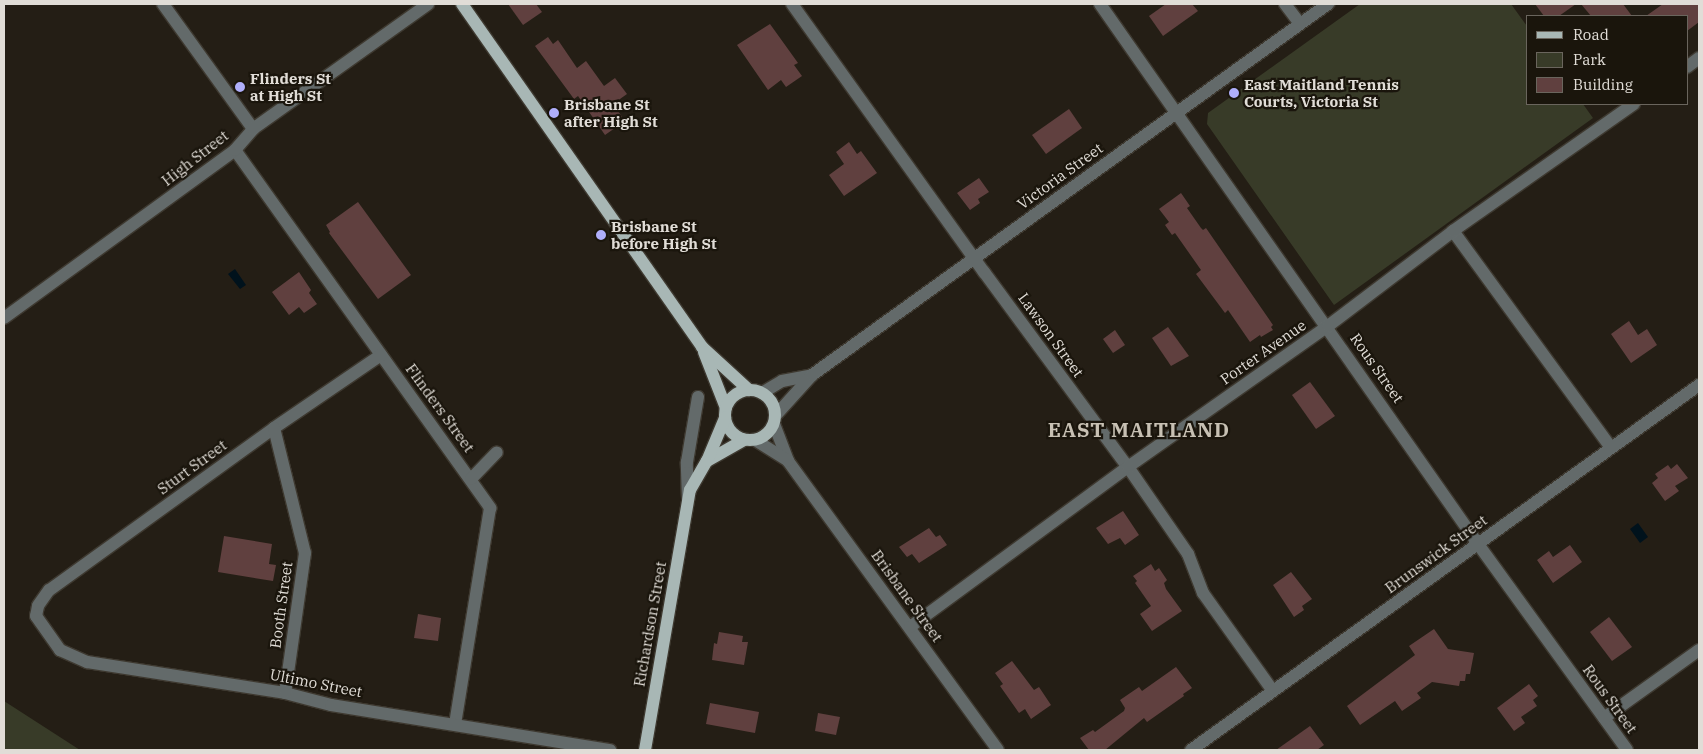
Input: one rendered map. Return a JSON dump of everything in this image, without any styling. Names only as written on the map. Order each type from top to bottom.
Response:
[{"type":"main road","points":[[462,4],[702,347],[755,391],[772,402],[775,419],[763,437],[750,440],[731,432],[702,347]]},
{"type":"main road","points":[[725,413],[734,396],[755,391]]},
{"type":"main road","name":"Richardson Street","points":[[645,750],[688,504],[694,480],[707,461],[725,413]]},
{"type":"main road","name":"Richardson Street","points":[[707,461],[750,440]]},
{"type":"street","points":[[162,4],[252,129]]},
{"type":"street","name":"High Street","points":[[4,318],[235,150],[252,129],[428,4]]},
{"type":"street","name":"Lawson Street","points":[[792,4],[974,258],[1128,467],[1188,554],[1203,593],[1273,691]]},
{"type":"street","name":"Rous Street","points":[[1100,4],[1328,326],[1478,544],[1627,750]]},
{"type":"street","points":[[1285,4],[1300,24]]},
{"type":"street","name":"Victoria Street","points":[[775,419],[812,375],[1328,4]]},
{"type":"street","points":[[1688,66],[1699,58]]},
{"type":"street","name":"Porter Avenue","points":[[910,627],[1128,467],[1328,326],[1453,231],[1633,105]]},
{"type":"street","name":"Flinders Street","points":[[235,150],[490,508],[455,724]]},
{"type":"street","points":[[1453,231],[1611,448]]},
{"type":"street","name":"Sturt Street","points":[[36,616],[38,606],[49,590],[274,428],[380,355]]},
{"type":"street","name":"Victoria Street","points":[[755,391],[782,381],[812,375]]},
{"type":"street","name":"Brunswick Street","points":[[1192,750],[1699,385]]},
{"type":"street","name":"Richardson Street","points":[[688,504],[688,462],[698,397]]},
{"type":"street","name":"Brisbane Street","points":[[775,419],[788,461],[998,750]]},
{"type":"street","name":"Booth Street","points":[[274,428],[305,552],[284,692]]},
{"type":"street","name":"Brisbane Street","points":[[750,440],[788,461]]},
{"type":"street","points":[[470,479],[497,452]]},
{"type":"street","name":"Ultimo Street","points":[[36,616],[60,650],[87,662],[284,692],[331,704],[610,750]]},
{"type":"street","points":[[1604,718],[1699,650]]},
{"type":"green space","points":[[1360,4],[1511,4],[1526,25],[1526,105],[1584,105],[1593,118],[1334,305],[1207,124],[1208,113]]},
{"type":"green space","points":[[4,701],[80,750],[4,750]]},
{"type":"water","points":[[235,269],[246,285],[240,289],[228,274]]},
{"type":"water","points":[[1638,523],[1648,537],[1640,543],[1630,529]]},
{"type":"building","points":[[508,4],[536,4],[542,12],[523,25]]},
{"type":"building","points":[[1166,4],[1192,4],[1198,11],[1163,36],[1149,16]]},
{"type":"building","points":[[1535,4],[1576,4],[1560,15],[1543,15]]},
{"type":"building","points":[[1581,4],[1623,4],[1631,15],[1590,15]]},
{"type":"building","points":[[1663,4],[1699,4],[1699,22],[1688,30],[1688,15],[1647,15]]},
{"type":"building","points":[[770,24],[798,63],[794,65],[802,76],[786,87],[781,80],[768,90],[737,45]]},
{"type":"building","points":[[548,37],[553,44],[558,40],[577,68],[586,61],[604,86],[615,78],[627,94],[613,104],[625,121],[605,135],[578,96],[574,99],[535,46]]},
{"type":"building","points":[[1069,109],[1082,128],[1046,154],[1032,135]]},
{"type":"building","points":[[849,142],[857,154],[861,151],[877,173],[844,196],[829,175],[844,164],[836,152]]},
{"type":"building","points":[[979,178],[989,192],[978,199],[980,203],[970,210],[957,193]]},
{"type":"building","points":[[1181,193],[1190,206],[1187,208],[1201,228],[1203,230],[1206,228],[1273,325],[1271,327],[1273,330],[1261,337],[1260,335],[1250,342],[1228,310],[1225,313],[1196,274],[1201,270],[1175,233],[1172,235],[1165,225],[1169,222],[1159,209]]},
{"type":"building","points":[[358,202],[411,275],[378,299],[329,233],[326,225]]},
{"type":"building","points":[[299,272],[311,290],[309,293],[317,304],[304,313],[299,307],[289,315],[272,292]]},
{"type":"building","points":[[1629,321],[1638,335],[1647,329],[1657,345],[1631,363],[1611,334]]},
{"type":"building","points":[[1168,327],[1189,356],[1171,366],[1152,338]]},
{"type":"building","points":[[1115,330],[1125,345],[1113,353],[1103,339]]},
{"type":"building","points":[[1310,382],[1335,416],[1316,429],[1292,395]]},
{"type":"building","points":[[1677,464],[1688,478],[1675,486],[1679,491],[1665,501],[1652,483],[1658,478],[1655,474],[1668,465],[1671,469]]},
{"type":"building","points":[[1123,511],[1139,535],[1125,545],[1120,538],[1108,544],[1096,528]]},
{"type":"building","points":[[929,528],[936,537],[940,535],[947,545],[919,563],[912,554],[907,557],[899,547]]},
{"type":"building","points":[[224,536],[272,544],[269,564],[276,565],[273,581],[218,572]]},
{"type":"building","points":[[1570,545],[1582,562],[1553,583],[1537,560],[1549,551],[1553,557]]},
{"type":"building","points":[[1151,564],[1155,571],[1159,568],[1167,580],[1164,583],[1166,589],[1182,611],[1152,631],[1140,614],[1151,606],[1135,583],[1137,581],[1133,576]]},
{"type":"building","points":[[1291,572],[1312,599],[1302,606],[1304,610],[1294,617],[1273,585]]},
{"type":"building","points":[[418,614],[441,618],[438,641],[414,638]]},
{"type":"building","points":[[1609,617],[1632,647],[1612,661],[1590,632]]},
{"type":"building","points":[[1434,629],[1448,649],[1474,653],[1470,674],[1466,674],[1465,681],[1460,681],[1459,686],[1432,682],[1417,693],[1421,698],[1402,711],[1395,701],[1360,725],[1347,706],[1415,655],[1409,646]]},
{"type":"building","points":[[719,632],[743,636],[742,642],[748,642],[744,665],[712,660],[714,643],[717,644]]},
{"type":"building","points":[[1012,661],[1034,690],[1039,687],[1051,705],[1031,719],[1025,709],[1019,713],[1000,686],[1003,684],[995,673]]},
{"type":"building","points":[[1176,667],[1192,688],[1183,694],[1184,696],[1147,722],[1144,718],[1105,750],[1089,750],[1080,738],[1093,730],[1095,732],[1124,711],[1125,708],[1120,700],[1139,687],[1142,691]]},
{"type":"building","points":[[1529,684],[1538,696],[1533,700],[1537,706],[1521,717],[1525,723],[1514,731],[1497,708]]},
{"type":"building","points":[[710,703],[759,712],[755,733],[706,724]]},
{"type":"building","points":[[818,713],[840,717],[836,735],[815,731]]},
{"type":"building","points":[[1310,726],[1324,745],[1317,750],[1276,750]]},
{"type":"place","name":"Flinders St at High St","points":[[240,87]]},
{"type":"place","name":"East Maitland Tennis Courts, Victoria St","points":[[1234,93]]},
{"type":"place","name":"Brisbane St after High St","points":[[554,113]]},
{"type":"place","name":"Brisbane St before High St","points":[[601,235]]},
{"type":"district","name":"EAST MAITLAND","points":[[1139,429]]}]
